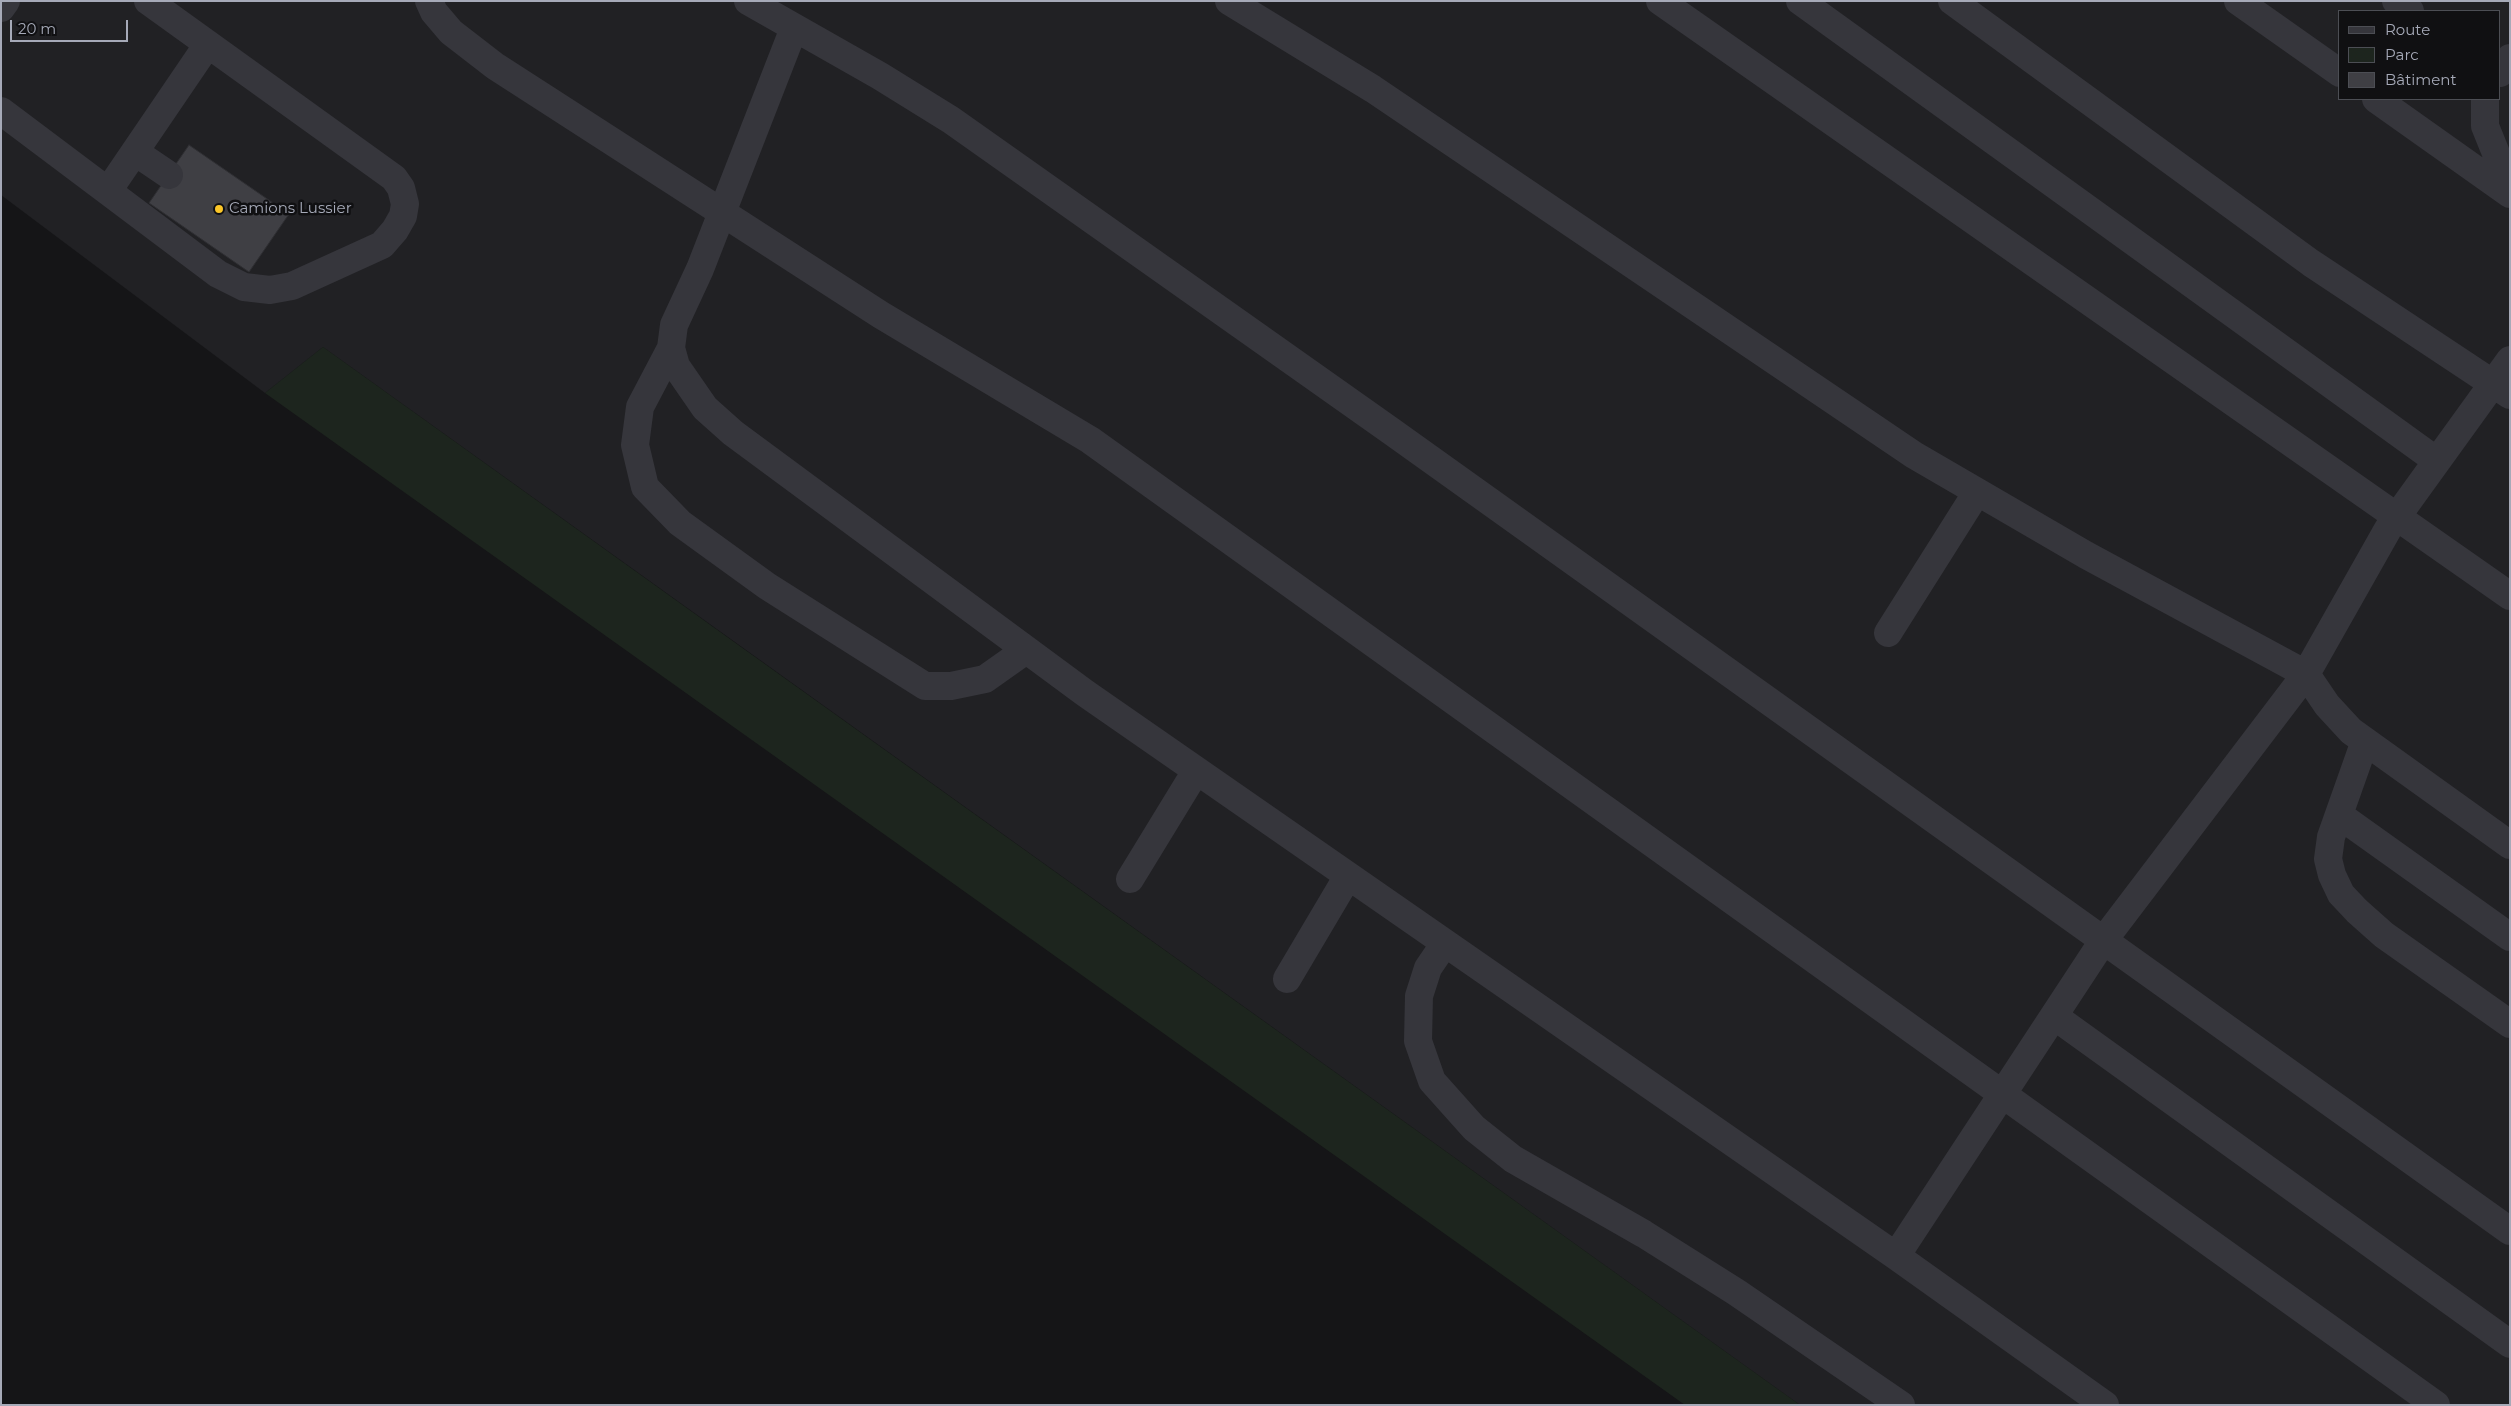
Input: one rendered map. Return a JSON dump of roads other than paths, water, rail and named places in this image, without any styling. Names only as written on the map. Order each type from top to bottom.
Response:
[{"type":"lane","points":[[1,8],[6,1]]},
{"type":"lane","points":[[1,111],[218,274],[244,287],[270,290],[292,286],[382,245],[395,230],[403,216],[405,204],[401,188],[394,178],[148,1]]},
{"type":"lane","points":[[429,1],[434,12],[451,32],[495,66],[881,315],[1090,440],[2004,1093],[2436,1405]]},
{"type":"lane","points":[[748,1],[880,76],[951,120],[1383,426],[2510,1231]]},
{"type":"lane","points":[[1229,1],[1373,89],[1914,455],[2086,555],[2306,674],[2327,705],[2351,731],[2510,845]]},
{"type":"lane","points":[[1660,1],[2510,596]]},
{"type":"lane","points":[[1800,1],[2437,461]]},
{"type":"lane","points":[[1952,1],[2311,263],[2501,389]]},
{"type":"lane","points":[[2238,1],[2338,72]]},
{"type":"lane","points":[[2396,1],[2409,10]]},
{"type":"lane","points":[[794,28],[700,269],[674,326],[671,348],[640,407],[635,445],[645,487],[680,523],[767,586],[925,686],[952,686],[985,679],[1026,650]]},
{"type":"lane","points":[[108,191],[208,44]]},
{"type":"lane","points":[[2501,73],[2510,58]]},
{"type":"lane","points":[[2377,100],[2510,194]]},
{"type":"lane","points":[[2485,100],[2485,126],[2510,188]]},
{"type":"lane","points":[[135,152],[169,175]]},
{"type":"lane","points":[[671,348],[676,366],[688,386],[705,408],[733,433],[1026,650],[1196,771],[1896,1256],[2105,1405]]},
{"type":"lane","points":[[1896,1256],[2103,941],[2306,674],[2397,516],[2437,461],[2501,389],[2510,360]]},
{"type":"lane","points":[[1888,633],[1978,492]]},
{"type":"lane","points":[[2365,741],[2331,837],[2328,859],[2332,875],[2341,894],[2384,935],[2510,1024]]},
{"type":"lane","points":[[1130,879],[1196,771]]},
{"type":"lane","points":[[2339,816],[2510,937]]},
{"type":"lane","points":[[1287,979],[1348,876]]},
{"type":"lane","points":[[1445,943],[1428,968],[1419,996],[1418,1041],[1432,1082],[1474,1128],[1513,1159],[1644,1234],[1736,1292],[1901,1405]]},
{"type":"lane","points":[[2054,1016],[2510,1344]]},
{"type":"place","name":"Camions Lussier","points":[[219,209]]}]
